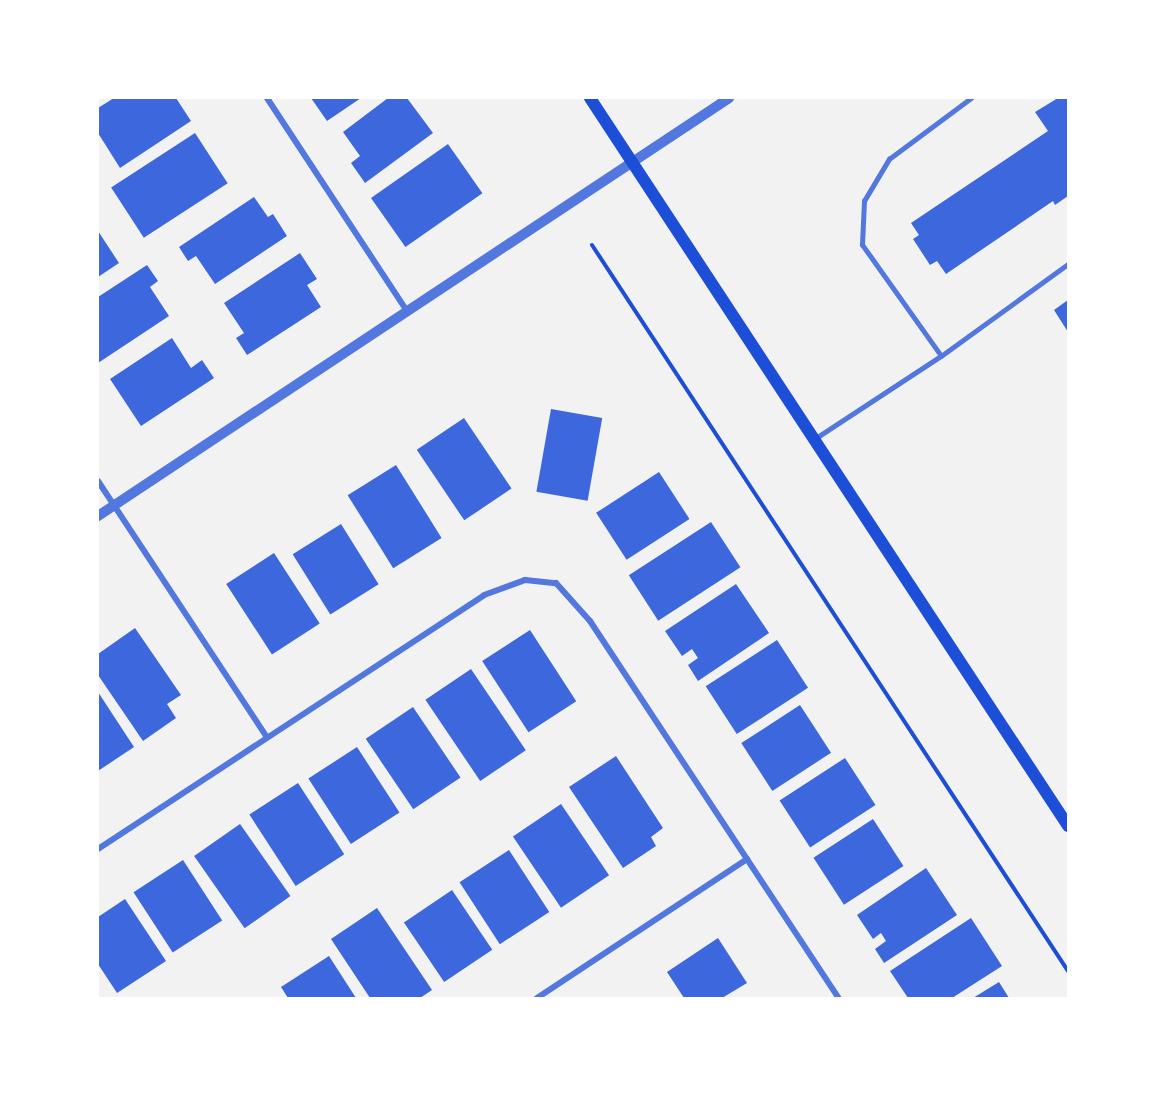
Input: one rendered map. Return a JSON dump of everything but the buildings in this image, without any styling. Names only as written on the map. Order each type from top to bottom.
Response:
[{"type":"main road","points":[[590,98],[1068,826]]},
{"type":"street","points":[[267,98],[407,311]]},
{"type":"street","points":[[98,516],[729,98]]},
{"type":"street","points":[[98,481],[267,737]]},
{"type":"street","points":[[98,849],[484,595],[525,580],[556,584],[590,621],[839,999]]},
{"type":"street","points":[[537,999],[747,859]]},
{"type":"lane","points":[[941,356],[862,245],[864,201],[889,159],[971,98]]},
{"type":"lane","points":[[813,440],[941,356],[1068,264]]},
{"type":"path","points":[[592,245],[1068,971]]}]
